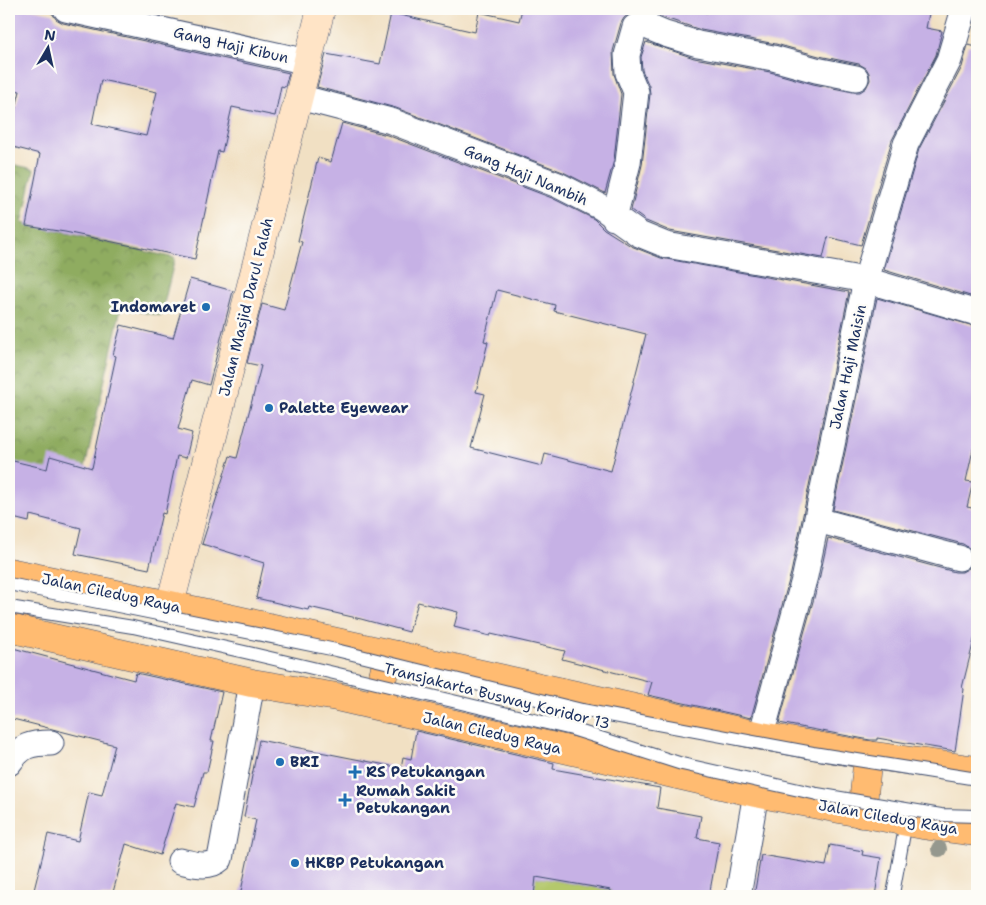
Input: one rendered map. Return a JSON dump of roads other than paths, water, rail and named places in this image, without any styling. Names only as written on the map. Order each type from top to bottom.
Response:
[{"type":"main road","name":"Jalan Ciledug Raya","points":[[9,572],[170,605],[761,736],[868,755],[977,770]]},
{"type":"main road","name":"Jalan Ciledug Raya","points":[[9,628],[252,683],[336,697],[756,793],[906,822],[977,832]]},
{"type":"main road","points":[[336,697],[348,684],[354,673],[357,654],[353,646]]},
{"type":"main road","points":[[386,709],[382,697],[383,679],[391,658],[397,655]]},
{"type":"main road","points":[[862,814],[868,755]]},
{"type":"street","name":"Gang Haji Kibun","points":[[66,9],[308,62]]},
{"type":"street","name":"Jalan Masjid Darul Falah","points":[[170,605],[321,9]]},
{"type":"street","name":"Jalan Haji Maisin","points":[[761,736],[805,576],[866,280],[906,144],[948,60],[964,9]]},
{"type":"street","points":[[614,218],[628,163],[636,92],[628,73],[627,55],[635,28],[644,16],[665,34],[698,44],[773,58],[816,70],[856,78]]},
{"type":"street","name":"Gang Haji Nambih","points":[[299,97],[401,125],[558,185],[601,207],[639,234],[666,245],[866,280],[977,313]]},
{"type":"street","points":[[817,520],[959,558]]},
{"type":"street","points":[[180,860],[196,865],[206,865],[216,863],[220,859],[252,683]]},
{"type":"street","points":[[9,763],[17,752],[27,746],[35,743],[51,743]]},
{"type":"street","points":[[738,896],[756,793]]},
{"type":"lane","name":"Transjakarta Busway Koridor 13","points":[[9,584],[336,650],[582,710],[977,779]]},
{"type":"lane","name":"Transjakarta Busway Koridor 13","points":[[9,607],[133,627],[249,652],[572,730],[682,764],[816,794],[941,815],[977,816]]},
{"type":"lane","points":[[893,894],[906,822]]},
{"type":"place","name":"Indomaret","points":[[206,307]]},
{"type":"place","name":"Palette Eyewear","points":[[269,408]]},
{"type":"place","name":"BRI","points":[[280,762]]},
{"type":"place","name":"RS Petukangan","points":[[355,772]]},
{"type":"place","name":"Rumah Sakit Petukangan","points":[[345,800]]},
{"type":"place","name":"HKBP Petukangan","points":[[295,863]]}]
